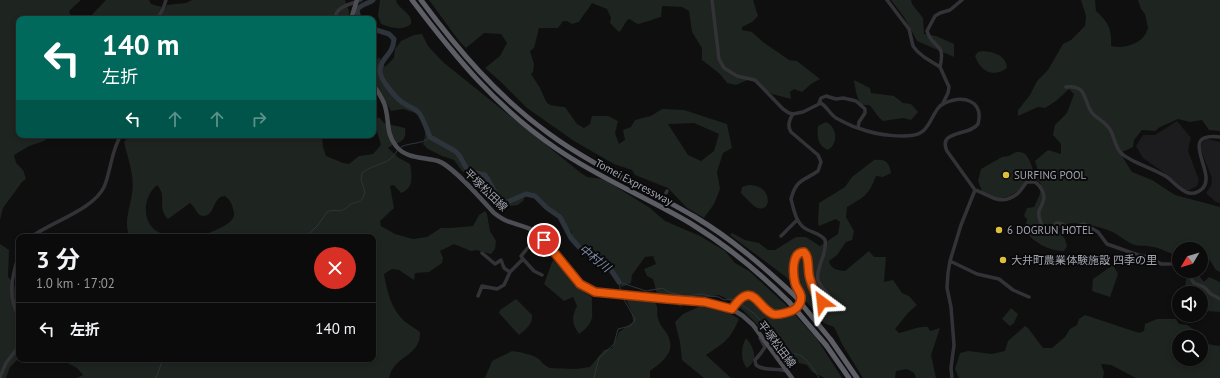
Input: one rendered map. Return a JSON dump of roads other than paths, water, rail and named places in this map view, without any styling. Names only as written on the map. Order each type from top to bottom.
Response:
[{"type":"highway","name":"Tomei Expressway","points":[[412,0],[466,69],[524,124],[572,159],[595,173],[678,216],[706,233],[747,263],[789,302],[826,345],[849,378]]},
{"type":"highway","name":"Tomei Expressway","points":[[421,0],[445,32],[478,71],[537,125],[593,163],[672,204],[712,228],[753,258],[794,296],[832,340],[857,378]]},
{"type":"main road","points":[[352,16],[358,1]]},
{"type":"main road","name":"平塚松田線","points":[[376,89],[384,103],[388,131],[397,148],[410,156],[438,161],[453,171],[494,213],[508,222],[536,232],[551,247],[580,284],[588,289],[600,293],[705,302],[732,308],[753,325],[792,378]]},
{"type":"street","points":[[159,16],[166,0]]},
{"type":"street","points":[[712,0],[719,59],[724,68],[737,76],[755,80],[783,109],[793,114],[802,112],[819,104],[823,104],[836,118],[858,128],[891,135],[909,136],[919,134],[926,129],[943,103],[948,93],[949,86],[940,67],[924,57],[913,46],[909,29],[887,0]]},
{"type":"street","points":[[940,67],[943,56],[941,50],[928,37],[927,31],[935,16],[950,10],[962,0]]},
{"type":"street","points":[[335,16],[343,6],[358,1]]},
{"type":"street","points":[[1066,87],[1074,87],[1082,90],[1089,107],[1095,116],[1109,128],[1117,147],[1122,154],[1166,176],[1186,192],[1198,192],[1206,182],[1199,147],[1201,141],[1208,136],[1220,137]]},
{"type":"street","points":[[819,104],[821,98],[826,96],[836,99],[843,98],[856,102],[865,109],[865,113],[859,122],[858,128]]},
{"type":"street","points":[[943,103],[954,100],[967,100],[975,104],[977,108],[978,121],[975,127],[971,130],[953,135],[947,139],[945,146],[975,190],[994,199],[1004,200],[1017,194],[1028,182],[1035,182],[1040,187],[1044,196],[1039,213],[1045,229],[1049,229],[1056,224],[1062,224],[1070,228],[1084,224],[1098,232],[1107,244],[1138,255],[1149,257],[1163,265],[1172,264]]},
{"type":"street","points":[[732,308],[746,296],[754,297],[770,312],[775,314],[784,314],[797,308],[801,298],[795,282],[794,265],[795,257],[802,252],[806,253],[810,280],[818,298],[822,302],[828,300],[829,296],[822,287],[818,278],[826,246],[825,240],[820,235],[804,228],[797,220],[790,199],[800,181],[818,171],[821,162],[818,155],[791,132],[788,123],[793,114]]},
{"type":"street","points":[[36,234],[96,199],[104,188],[115,148],[120,138]]},
{"type":"street","points":[[952,378],[951,368],[954,345],[951,307],[947,285],[950,261],[965,213],[975,190]]},
{"type":"street","points":[[781,236],[797,220]]},
{"type":"street","points":[[542,275],[534,271],[521,256],[529,245],[534,243],[546,247],[566,272],[569,270]]},
{"type":"street","points":[[482,253],[495,264],[502,260],[504,268],[510,272]]},
{"type":"street","points":[[478,296],[482,286],[497,289],[506,283],[510,272],[523,259]]},
{"type":"street","points":[[950,261],[977,274],[999,279],[1013,290],[1029,297]]},
{"type":"street","points":[[16,262],[11,289],[12,298],[16,309]]},
{"type":"street","points":[[1191,278],[1194,283],[1204,287],[1220,299]]},
{"type":"street","points":[[753,325],[765,347],[754,362],[756,365],[764,369],[774,368],[787,371]]},
{"type":"street","points":[[0,377],[6,363],[16,350]]},
{"type":"waterway","name":"中村川","points":[[358,16],[357,10],[360,6],[373,0]]},
{"type":"waterway","name":"中村川","points":[[376,30],[389,34],[394,39],[389,53],[382,62],[380,70],[382,79],[389,89],[402,102],[415,109],[420,114],[430,137],[455,151],[467,169],[472,172],[485,175],[496,193],[505,203],[526,194],[535,196],[547,208],[560,217],[571,238],[579,247],[609,267],[619,282]]},
{"type":"waterway","points":[[401,147],[427,140],[430,137]]},
{"type":"waterway","points":[[309,234],[318,225],[327,212],[343,210],[351,204],[359,202],[363,198],[365,192],[361,179],[362,173],[372,167],[386,162],[394,156],[397,151]]},
{"type":"waterway","points":[[619,282],[646,291],[663,288],[668,292],[685,296],[702,294],[719,297],[724,300],[732,299],[737,301]]},
{"type":"waterway","name":"中村川","points":[[619,282],[621,293]]},
{"type":"waterway","name":"中村川","points":[[594,378],[599,358],[614,344],[618,329],[630,326],[634,322],[635,319],[622,296]]},
{"type":"waterway","points":[[739,303],[760,320],[763,327],[772,336],[775,348],[779,353],[783,355],[794,354],[803,357],[819,378]]},
{"type":"waterway","points":[[156,378],[162,362]]},
{"type":"place","name":"SURFING POOL","points":[[1006,175]]},
{"type":"place","name":"6 DOGRUN HOTEL","points":[[999,230]]},
{"type":"place","name":"大井町農業体験施設 四季の里","points":[[1003,260]]}]
